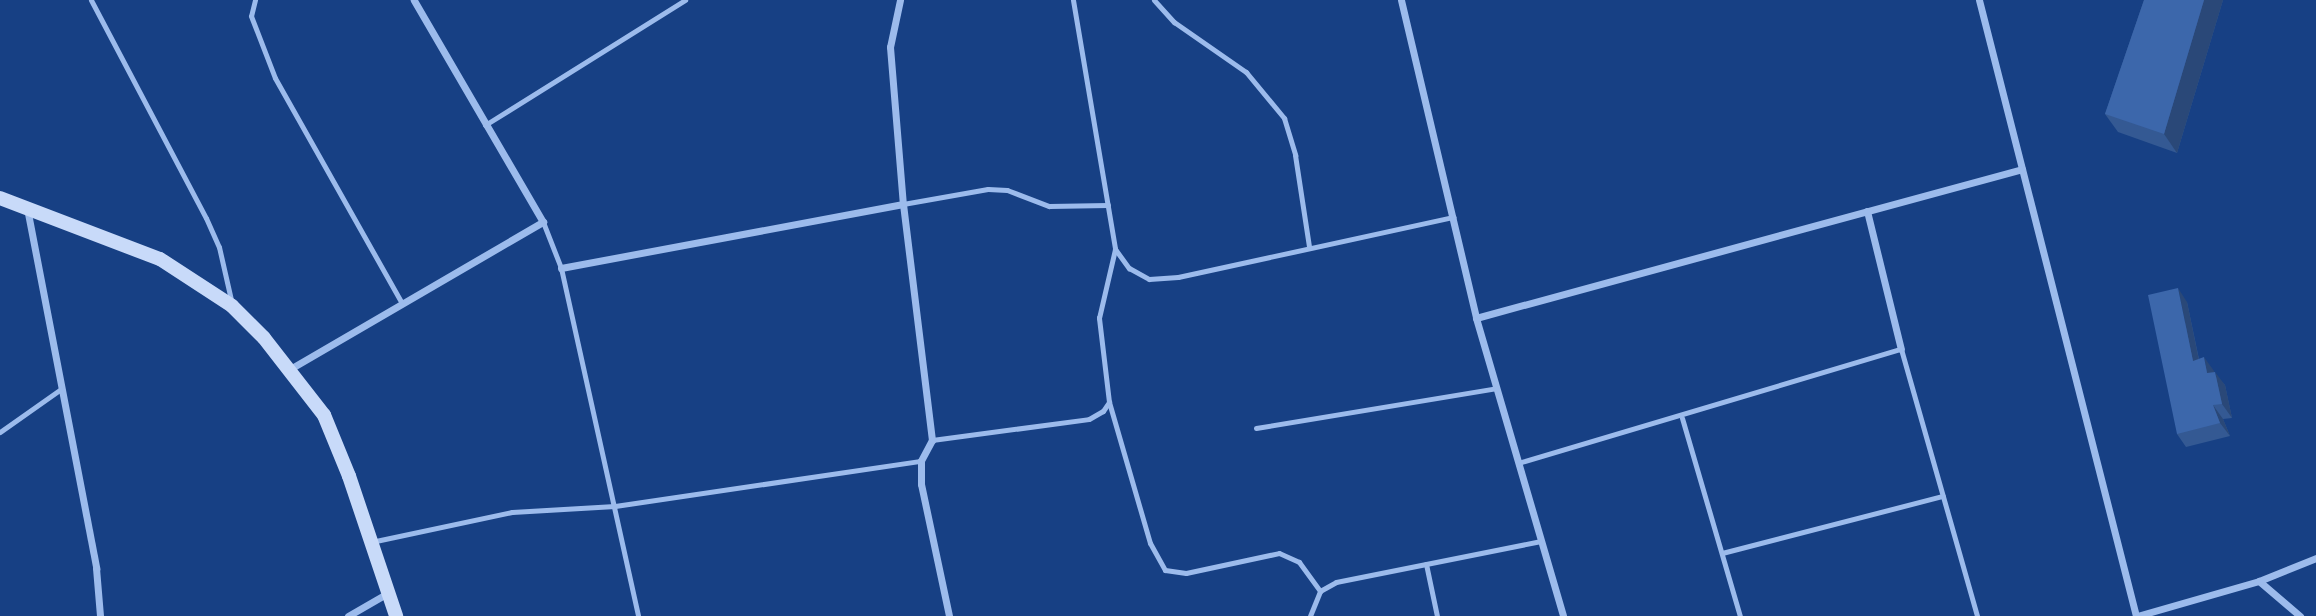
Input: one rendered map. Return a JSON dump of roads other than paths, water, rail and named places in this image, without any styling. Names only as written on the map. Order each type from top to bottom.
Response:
[{"type":"street","points":[[290,369],[543,222],[414,0]]},
{"type":"street","points":[[900,0],[890,47],[902,204],[932,440],[921,461],[925,511],[949,616]]},
{"type":"street","points":[[1401,0],[1476,318],[1563,616]]},
{"type":"street","points":[[1979,0],[2136,616],[2259,582],[2316,558]]},
{"type":"street","points":[[1476,318],[2022,169]]},
{"type":"street","points":[[0,198],[160,259],[232,306],[290,369],[324,415],[349,476],[386,594],[396,616]]},
{"type":"street","points":[[561,268],[902,204]]},
{"type":"street","points":[[27,208],[96,568],[100,616]]},
{"type":"street","points":[[1867,211],[1901,349]]},
{"type":"street","points":[[2259,582],[2300,616]]},
{"type":"street","points":[[348,616],[386,594]]},
{"type":"lane","points":[[91,0],[206,218],[219,247],[232,306]]},
{"type":"lane","points":[[255,0],[251,16],[275,78],[402,303]]},
{"type":"lane","points":[[485,125],[685,0]]},
{"type":"lane","points":[[1073,0],[1115,249],[1100,318],[1109,402],[1150,543],[1165,570],[1186,573],[1279,553],[1299,562],[1320,591]]},
{"type":"lane","points":[[1154,0],[1174,22],[1246,72],[1284,118],[1295,155],[1309,246]]},
{"type":"lane","points":[[902,204],[988,189],[1007,191],[1049,206],[1108,205]]},
{"type":"lane","points":[[1115,249],[1129,268],[1149,278],[1178,277],[1309,246],[1454,217]]},
{"type":"lane","points":[[543,222],[561,268],[639,616]]},
{"type":"lane","points":[[1518,463],[1682,418],[1901,349],[1977,616]]},
{"type":"lane","points":[[1256,428],[1497,388]]},
{"type":"lane","points":[[0,432],[61,389]]},
{"type":"lane","points":[[932,440],[1090,419],[1109,402]]},
{"type":"lane","points":[[1682,418],[1740,616]]},
{"type":"lane","points":[[369,543],[512,512],[615,506],[921,461]]},
{"type":"lane","points":[[1722,553],[1943,496]]},
{"type":"lane","points":[[1310,616],[1320,591],[1336,582],[1541,541]]},
{"type":"lane","points":[[1426,564],[1437,616]]}]
